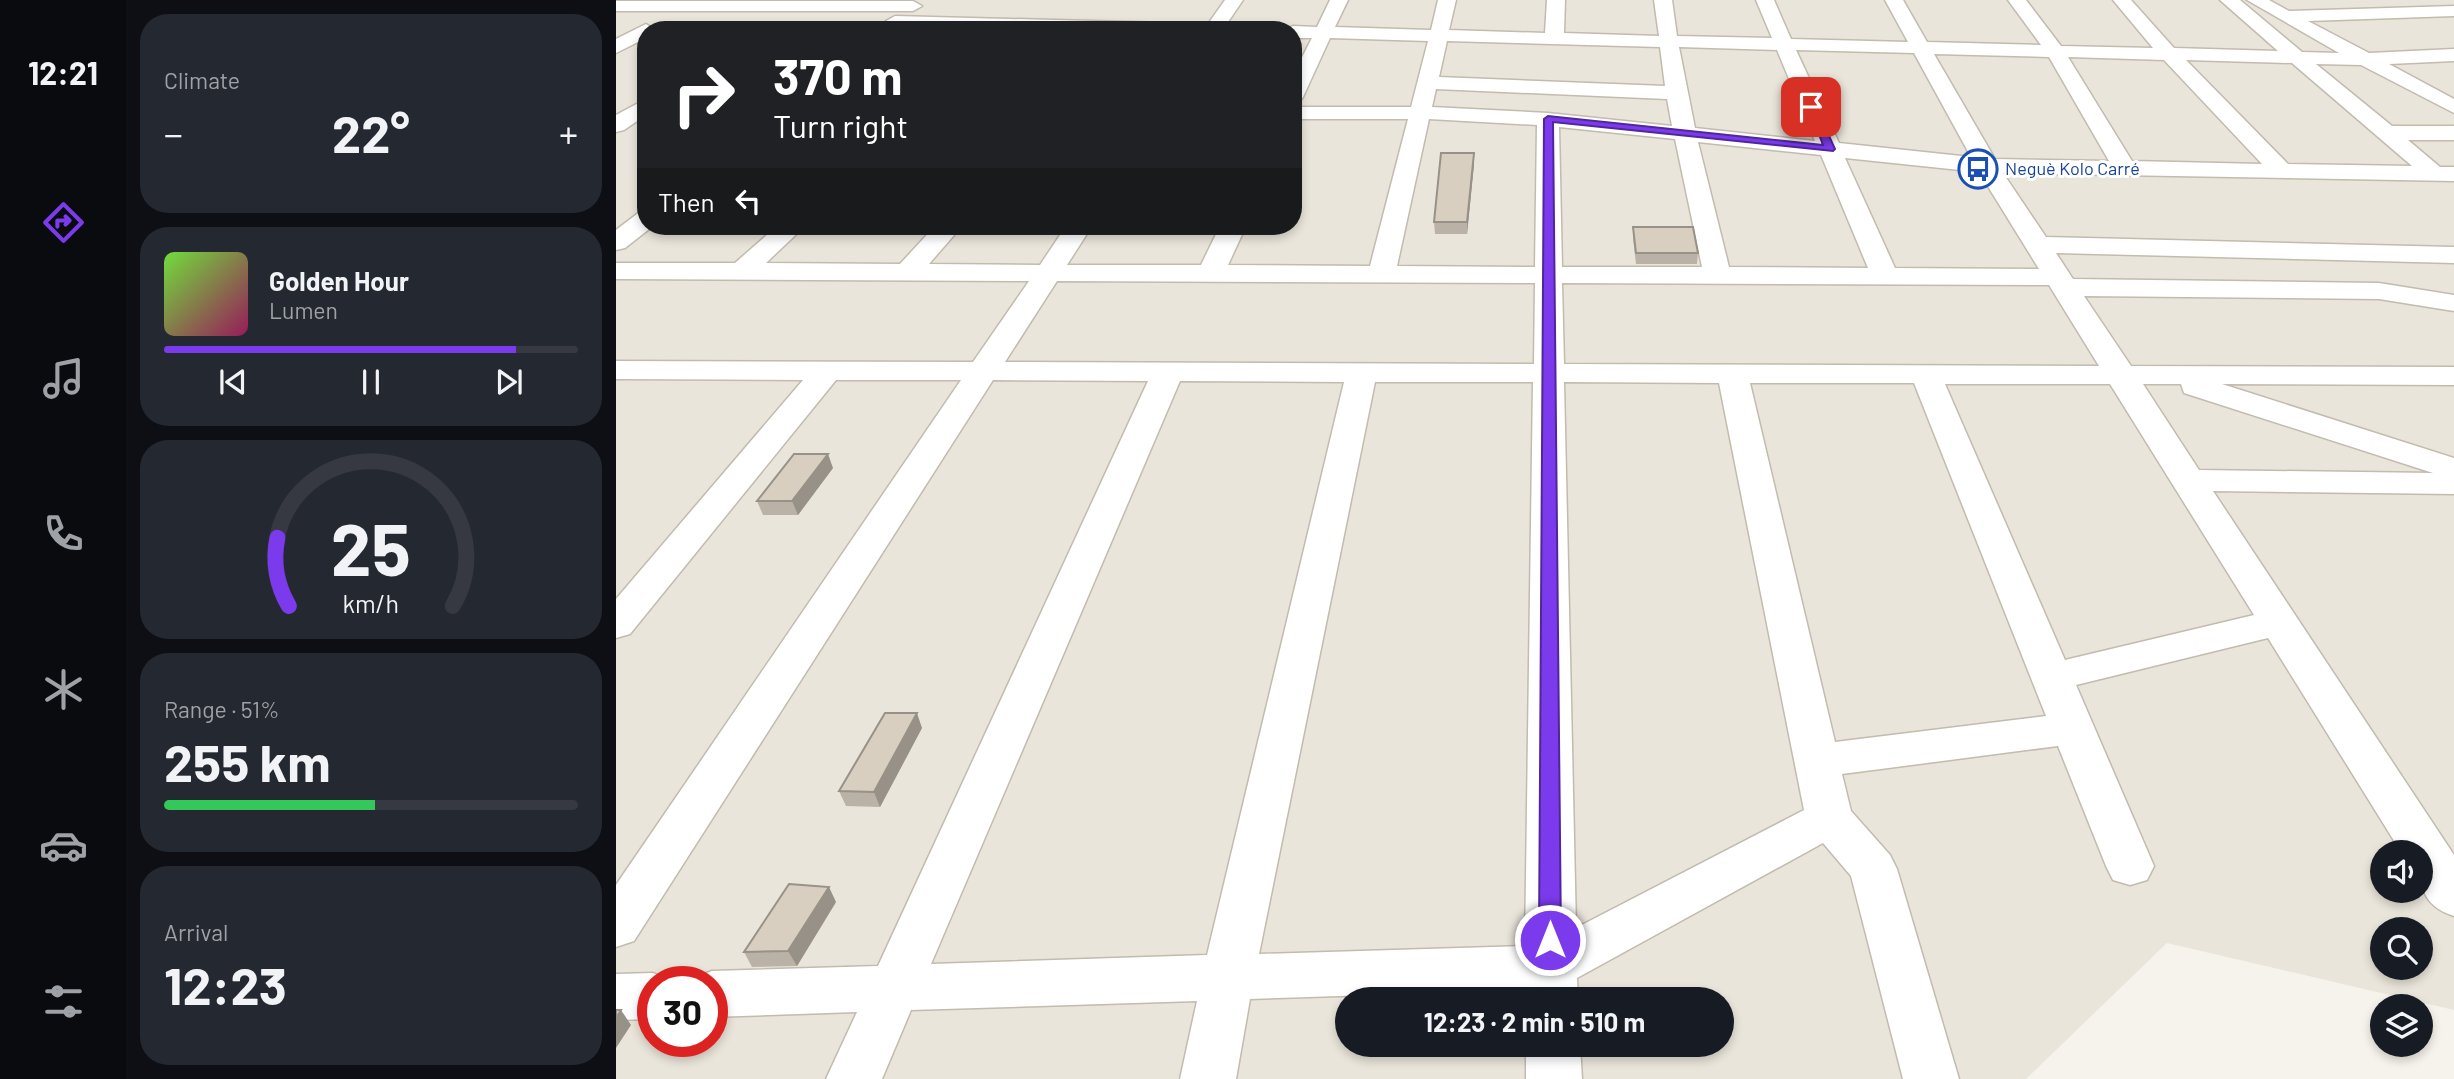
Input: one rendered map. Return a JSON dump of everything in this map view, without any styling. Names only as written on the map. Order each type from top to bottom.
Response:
[{"type":"street","points":[[1219,21],[1234,0]]},
{"type":"street","points":[[1302,78],[1339,0]]},
{"type":"street","points":[[1382,274],[1447,0]]},
{"type":"street","points":[[1554,38],[1556,0]]},
{"type":"street","points":[[1663,0],[1676,93],[1717,275]]},
{"type":"street","points":[[1765,0],[1885,276]]},
{"type":"street","points":[[1894,0],[1987,166],[2454,896]]},
{"type":"street","points":[[2017,0],[2055,51],[2125,169]]},
{"type":"street","points":[[2122,0],[2169,54],[2283,172]]},
{"type":"street","points":[[2229,0],[2387,133],[2445,174]]},
{"type":"street","points":[[2256,0],[2454,107]]},
{"type":"street","points":[[774,21],[801,3]]},
{"type":"street","points":[[616,6],[918,3]]},
{"type":"street","points":[[895,21],[918,3]]},
{"type":"street","points":[[662,21],[688,6]]},
{"type":"street","points":[[1018,21],[1032,8]]},
{"type":"street","points":[[1128,21],[1139,9]]},
{"type":"street","points":[[2286,16],[2454,11]]},
{"type":"street","points":[[1302,32],[2365,59],[2454,55]]},
{"type":"street","points":[[616,47],[637,35]]},
{"type":"street","points":[[1427,83],[1676,93]]},
{"type":"street","points":[[1302,113],[1467,113],[1548,119],[1987,166],[2445,174]]},
{"type":"street","points":[[1548,119],[1551,983]]},
{"type":"street","points":[[2387,133],[2454,133]]},
{"type":"street","points":[[616,242],[637,226]]},
{"type":"street","points":[[742,271],[782,235]]},
{"type":"street","points":[[908,272],[941,235]]},
{"type":"street","points":[[616,926],[1073,235]]},
{"type":"street","points":[[1211,273],[1229,235]]},
{"type":"street","points":[[2038,245],[2454,254]]},
{"type":"street","points":[[616,271],[1885,276],[2379,291],[2454,303]]},
{"type":"street","points":[[616,393],[628,370],[2454,376]]},
{"type":"street","points":[[616,625],[827,371]]},
{"type":"street","points":[[854,1079],[1168,372]]},
{"type":"street","points":[[1208,1079],[1361,373]]},
{"type":"street","points":[[1733,374],[1829,818],[1873,869],[1931,1079]]},
{"type":"street","points":[[1926,375],[2130,866]]},
{"type":"street","points":[[2343,375],[2454,403]]},
{"type":"street","points":[[2161,376],[2451,475]]},
{"type":"street","points":[[2188,480],[2451,475]]},
{"type":"street","points":[[2052,677],[2279,622]]},
{"type":"street","points":[[1817,761],[2073,728]]},
{"type":"street","points":[[728,993],[1228,978],[1551,983],[1829,818]]},
{"type":"street","points":[[616,997],[637,996]]},
{"type":"street","points":[[1553,1057],[1554,1079]]},
{"type":"shaded area","points":[[616,0],[2454,0],[2454,1010],[2433,1005],[2433,994],[2385,994],[2167,943],[2026,1079],[616,1079]]},
{"type":"building","points":[[1441,153],[1474,153],[1467,222],[1434,222]]},
{"type":"building","points":[[1633,227],[1693,227],[1698,253],[1636,253]]},
{"type":"building","points":[[794,454],[828,454],[792,501],[757,501]]},
{"type":"building","points":[[885,713],[917,713],[874,792],[839,791]]},
{"type":"building","points":[[789,884],[829,887],[788,951],[744,952]]},
{"type":"place","name":"Neguè Kolo Carré","points":[[1978,169]]},
{"type":"route","points":[[1550,940],[1548,119],[1830,149],[1811,107]]}]
